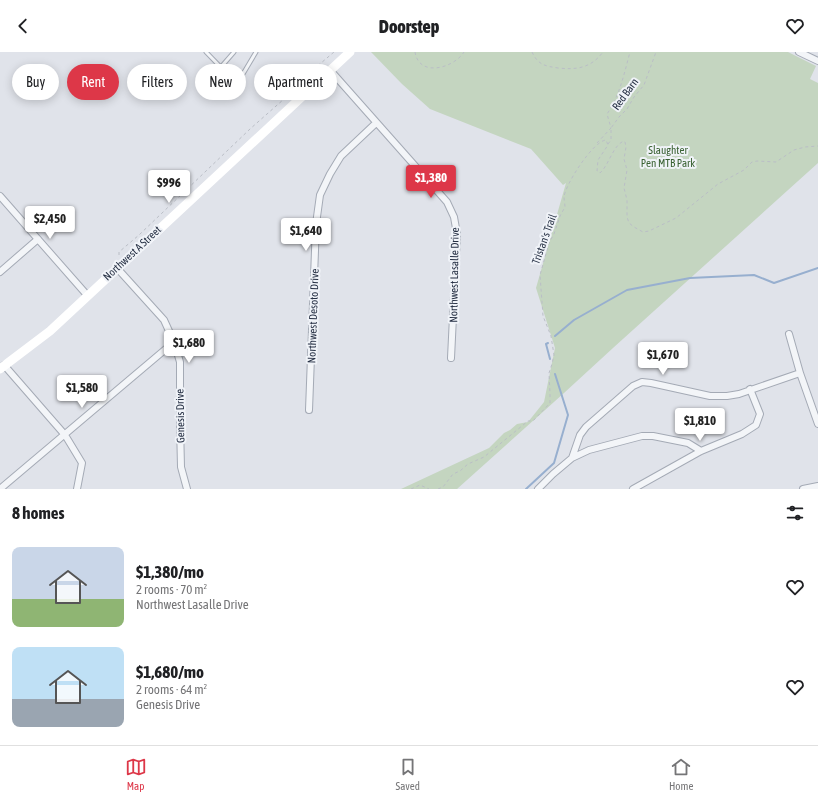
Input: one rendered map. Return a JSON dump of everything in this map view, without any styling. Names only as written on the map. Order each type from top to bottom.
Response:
[{"type":"street","name":"Northwest A Street","points":[[337,64],[350,52]]},
{"type":"street","points":[[799,52],[818,61]]},
{"type":"street","name":"Northwest Lasalle Drive","points":[[337,78],[447,202],[454,217],[457,234],[451,358]]},
{"type":"street","name":"Northwest A Street","points":[[2,367],[50,331],[298,100]]},
{"type":"street","name":"Northwest Desoto Drive","points":[[309,410],[316,224],[320,195],[330,174],[342,156],[376,123]]},
{"type":"street","points":[[0,196],[87,295]]},
{"type":"street","points":[[0,272],[38,239]]},
{"type":"street","name":"Genesis Drive","points":[[117,268],[164,320],[174,342],[180,362],[181,467],[186,489]]},
{"type":"street","points":[[789,334],[800,373],[818,424]]},
{"type":"street","points":[[0,489],[174,342]]},
{"type":"street","points":[[2,367],[65,435],[82,464],[77,489]]},
{"type":"street","points":[[572,458],[580,435],[586,427],[633,386],[642,382],[710,396],[727,396],[800,373]]},
{"type":"street","points":[[633,489],[701,452],[742,434],[756,425],[760,414],[750,389]]},
{"type":"street","points":[[538,489],[572,458],[589,450],[642,436],[653,436],[688,443],[701,452]]},
{"type":"street","points":[[803,489],[818,486]]},
{"type":"lane","points":[[206,52],[218,64]]},
{"type":"lane","points":[[224,64],[234,52]]},
{"type":"lane","points":[[246,69],[256,52]]},
{"type":"path","points":[[119,256],[119,252],[284,99],[287,94],[334,52]]},
{"type":"path","points":[[416,52],[419,62],[425,67],[434,68],[450,65],[462,57],[464,52]]},
{"type":"path","points":[[532,52],[544,66],[573,69],[584,66],[598,58],[604,52]]},
{"type":"path","points":[[611,128],[608,114],[615,102],[622,83],[630,52]]},
{"type":"path","name":"Red Barn","points":[[608,145],[611,140],[611,128],[619,116],[627,110],[634,97],[644,85],[656,52]]},
{"type":"path","name":"Tristan's Trail","points":[[438,489],[442,487],[453,474],[484,456],[528,421],[533,421],[550,403],[549,373],[554,355],[551,336],[543,316],[540,275],[549,244],[560,216],[566,207],[564,198],[573,176],[594,146],[611,128]]},
{"type":"path","points":[[594,146],[601,140],[606,140],[608,145],[598,160],[597,171],[600,173],[620,142],[625,142],[624,159],[627,170],[624,188],[627,217],[634,227],[643,232],[649,231],[676,218],[718,184],[744,170],[752,162],[776,162],[794,150],[805,146],[818,146]]},
{"type":"path","points":[[411,489],[420,485],[429,489]]},
{"type":"green space","name":"Slaughter Pen MTB Park","points":[[371,52],[788,52],[816,66],[810,79],[818,83],[818,163],[457,489],[401,489],[489,448],[504,433],[517,424],[528,422],[544,402],[555,348],[536,288],[566,183],[563,185],[531,149],[430,109],[402,84]]},
{"type":"waterway","points":[[555,336],[574,320],[627,290],[690,278],[754,275],[774,283],[818,268]]},
{"type":"waterway","points":[[548,343],[546,344],[550,359]]},
{"type":"waterway","points":[[526,489],[554,463],[568,415],[555,374]]}]
